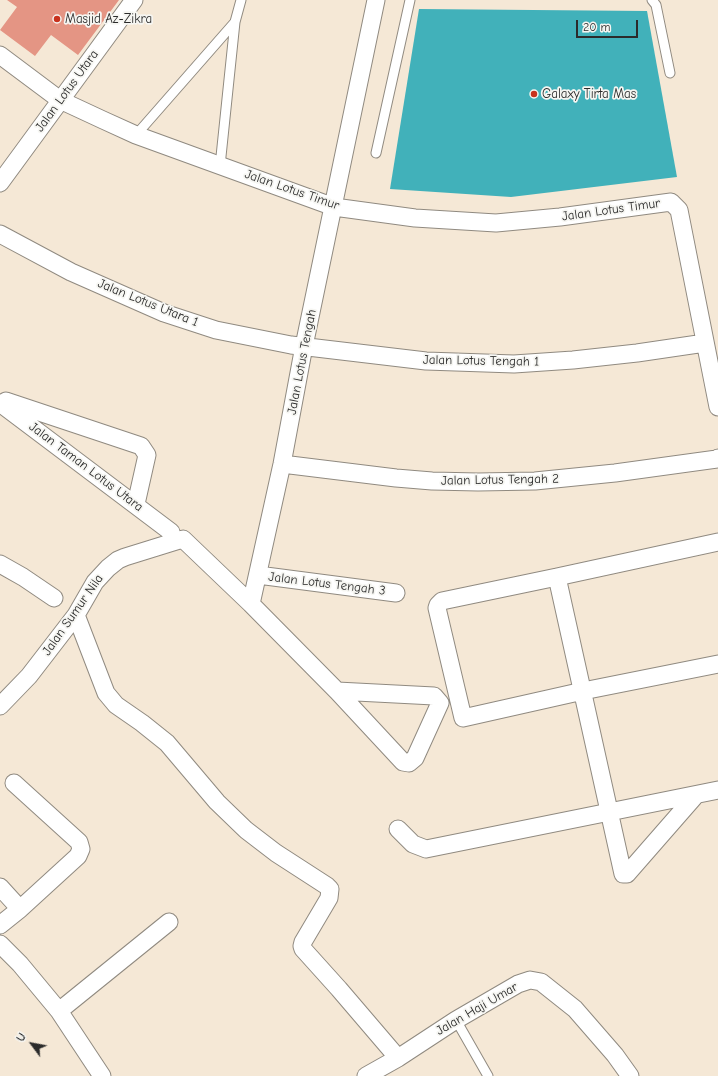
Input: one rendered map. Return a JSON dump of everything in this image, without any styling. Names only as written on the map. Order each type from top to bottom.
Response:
[{"type":"street","name":"Jalan Lotus Utara","points":[[0,183],[134,0]]},
{"type":"street","name":"Jalan Lotus Tengah","points":[[250,604],[258,575],[282,464],[304,346],[376,0]]},
{"type":"street","name":"Jalan Lotus Timur","points":[[0,54],[60,100],[136,135],[334,207],[415,218],[496,223],[560,217],[671,202],[679,210],[705,342]]},
{"type":"street","name":"Jalan Lotus Utara 1","points":[[0,234],[71,272],[164,313],[216,330],[291,345],[304,346]]},
{"type":"street","name":"Jalan Lotus Tengah 1","points":[[304,346],[385,357],[514,364],[573,360],[637,353],[705,342]]},
{"type":"street","points":[[705,342],[718,407]]},
{"type":"street","points":[[0,399],[141,446],[147,455],[136,504]]},
{"type":"street","name":"Jalan Taman Lotus Utara","points":[[0,403],[177,535],[250,604]]},
{"type":"street","name":"Jalan Lotus Tengah 2","points":[[282,464],[396,478],[432,481],[478,482],[535,481],[615,473],[717,458]]},
{"type":"street","name":"Jalan Sumur Nila","points":[[0,706],[29,676],[76,615],[96,582],[108,568],[118,560],[177,535]]},
{"type":"street","points":[[718,542],[442,600],[437,608],[463,718],[583,691],[718,664]]},
{"type":"street","points":[[0,564],[23,577],[54,598]]},
{"type":"street","name":"Jalan Lotus Tengah 3","points":[[258,575],[396,593]]},
{"type":"street","points":[[557,577],[622,872],[626,875],[696,795]]},
{"type":"street","points":[[250,604],[337,691],[403,762],[409,763],[415,758],[440,703],[434,696],[337,691]]},
{"type":"street","points":[[76,615],[106,692],[116,705],[167,742],[217,802],[246,830],[276,853],[327,886],[330,890],[329,898],[303,942],[302,946],[304,952],[339,989],[398,1058]]},
{"type":"street","points":[[0,925],[20,909],[78,856],[81,846],[79,842],[14,783]]},
{"type":"street","points":[[398,828],[413,844],[426,849],[718,790]]},
{"type":"street","points":[[0,887],[20,909]]},
{"type":"street","points":[[59,1011],[169,922]]},
{"type":"street","points":[[0,944],[20,964],[59,1011],[102,1076]]},
{"type":"street","name":"Jalan Haji Umar","points":[[366,1076],[398,1058],[456,1020],[518,984],[530,980],[541,982],[575,1009],[615,1055],[630,1076]]},
{"type":"lane","points":[[220,166],[235,22],[241,0]]},
{"type":"lane","points":[[376,153],[410,0]]},
{"type":"lane","points":[[652,0],[656,5],[670,73]]},
{"type":"lane","points":[[136,135],[235,22]]},
{"type":"lane","points":[[456,1020],[488,1076]]},
{"type":"water","name":"Galaxy Tirta Mas","points":[[419,9],[647,11],[677,177],[511,197],[390,189]]},
{"type":"building","name":"Masjid Az-Zikra","points":[[7,0],[119,0],[78,55],[51,35],[35,56],[0,30],[17,7]]},
{"type":"place","name":"Masjid Az-Zikra","points":[[57,19]]},
{"type":"place","name":"Galaxy Tirta Mas","points":[[534,94]]}]
